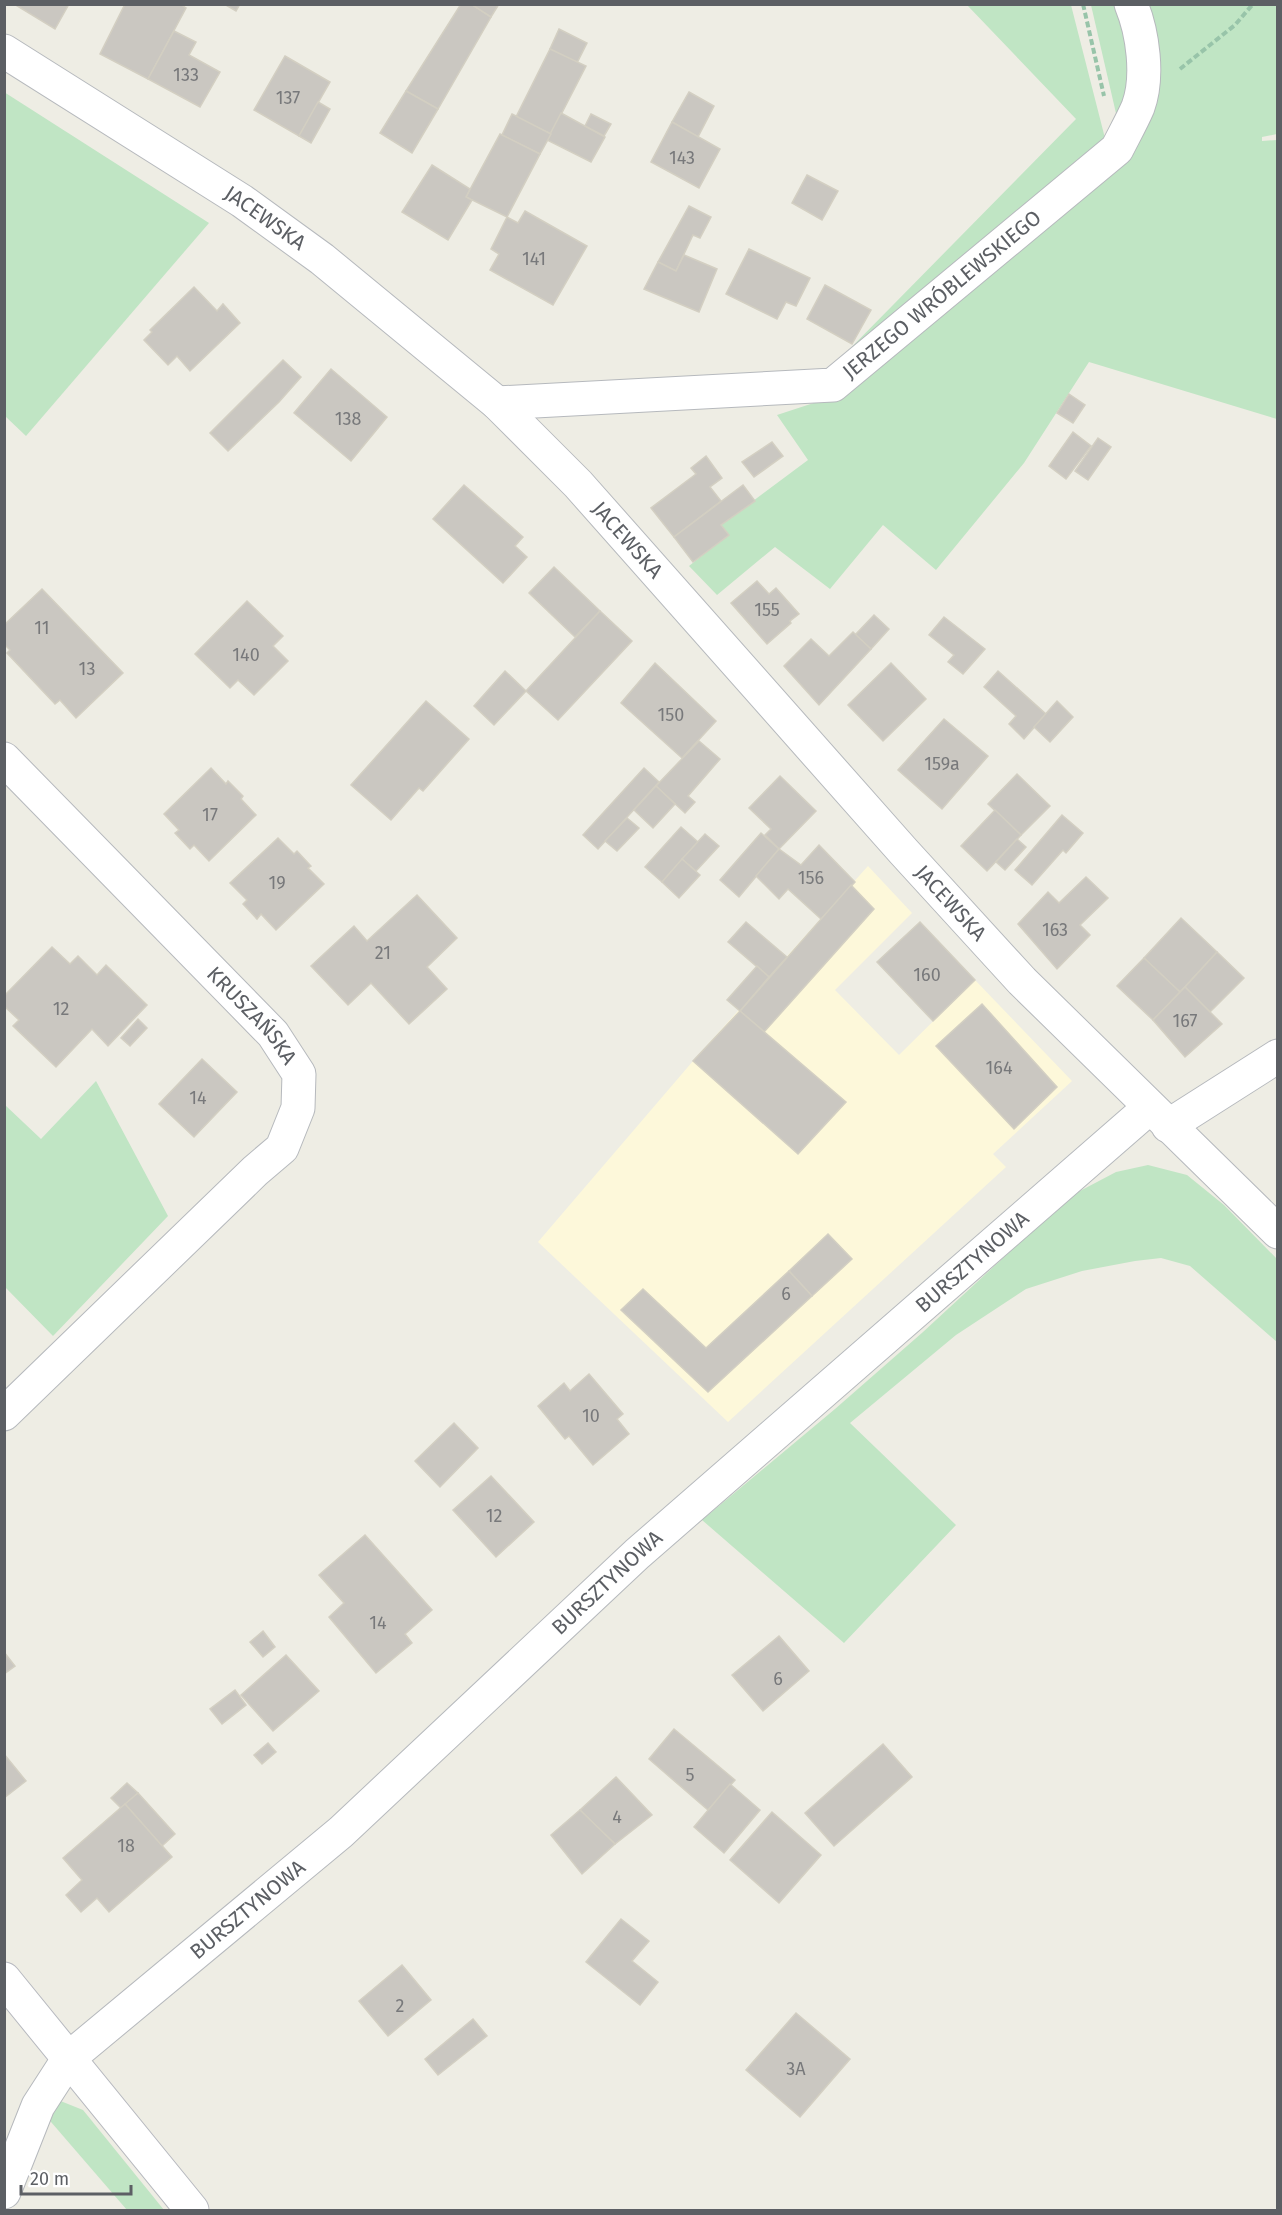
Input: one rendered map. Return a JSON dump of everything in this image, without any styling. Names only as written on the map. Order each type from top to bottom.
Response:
[{"type":"street","points":[[1117,149],[1138,105],[1144,69],[1138,23],[1131,4]]},
{"type":"street","name":"JACEWSKA","points":[[4,51],[242,201],[322,259],[497,403],[578,484],[897,843],[1023,981],[1278,1232]]},
{"type":"street","name":"JERZEGO WRÓBLEWSKIEGO","points":[[497,403],[833,386],[1117,149]]},
{"type":"street","name":"KRUSZAŃSKA","points":[[4,759],[273,1034],[299,1074],[298,1108],[282,1148],[255,1171],[4,1414]]},
{"type":"street","name":"BURSZTYNOWA","points":[[4,2193],[38,2106],[69,2058],[341,1832],[637,1554],[1159,1117],[1278,1056]]},
{"type":"street","points":[[4,1979],[192,2211]]},
{"type":"path","points":[[1083,4],[1117,149]]},
{"type":"shaded area","points":[[868,866],[912,913],[835,990],[899,1055],[975,980],[1072,1081],[993,1154],[1006,1167],[728,1422],[538,1242],[693,1061]]},
{"type":"green space","points":[[967,5],[1071,5],[1107,146],[831,368],[1076,119]]},
{"type":"green space","points":[[1091,5],[1122,5],[1132,88],[1118,122]]},
{"type":"green space","points":[[1144,5],[1277,5],[1277,134],[1262,137],[1262,141],[1277,140],[1277,419],[1089,362],[1024,463],[936,570],[883,525],[830,589],[775,547],[717,595],[689,566],[728,535],[721,525],[808,460],[777,415],[838,395],[1125,151]]},
{"type":"green space","points":[[4,92],[209,223],[26,436],[5,416]]},
{"type":"green space","points":[[96,1081],[168,1216],[53,1336],[5,1287],[5,1105],[41,1139]]},
{"type":"green space","points":[[1148,1165],[1187,1175],[1224,1205],[1277,1259],[1277,1342],[1190,1266],[1161,1258],[1082,1271],[1026,1289],[956,1335],[850,1423],[956,1525],[844,1643],[702,1520],[835,1409],[1078,1192],[1116,1172]]},
{"type":"green space","points":[[58,2100],[83,2110],[164,2210],[127,2210],[45,2115]]},
{"type":"building","points":[[14,4],[69,4],[55,29]]},
{"type":"building","points":[[125,4],[180,4],[186,8],[148,79],[100,54]]},
{"type":"building","points":[[224,4],[240,4],[236,11]]},
{"type":"building","points":[[461,4],[471,4],[491,17],[438,109],[406,91]]},
{"type":"building","points":[[471,4],[499,4],[491,17]]},
{"type":"building","points":[[559,29],[587,43],[577,63],[550,49]]},
{"type":"building","points":[[174,31],[196,42],[189,55],[220,72],[200,107],[148,79]]},
{"type":"building","points":[[550,49],[586,66],[551,134],[516,117]]},
{"type":"building","points":[[285,56],[330,82],[299,136],[254,110]]},
{"type":"building","points":[[406,91],[438,109],[412,153],[380,133]]},
{"type":"building","points":[[689,92],[714,106],[698,137],[672,122]]},
{"type":"building","points":[[318,102],[330,109],[311,143],[299,136]]},
{"type":"building","points":[[561,113],[605,137],[591,162],[547,140]]},
{"type":"building","points":[[512,114],[551,134],[540,154],[502,135]]},
{"type":"building","points":[[591,114],[611,124],[604,136],[585,126]]},
{"type":"building","points":[[672,122],[720,149],[699,188],[651,162]]},
{"type":"building","points":[[500,134],[540,154],[507,217],[466,197]]},
{"type":"building","points":[[432,165],[470,189],[466,197],[472,200],[448,240],[402,212]]},
{"type":"building","points":[[807,175],[838,191],[822,220],[792,203]]},
{"type":"building","points":[[689,206],[711,217],[700,238],[693,235],[676,271],[658,262]]},
{"type":"building","points":[[525,211],[587,246],[553,305],[490,270],[499,254],[491,249],[507,217],[518,223]]},
{"type":"building","points":[[749,249],[810,278],[796,306],[786,302],[777,319],[726,294]]},
{"type":"building","points":[[684,255],[717,269],[699,312],[644,289],[658,262],[676,271]]},
{"type":"building","points":[[825,285],[871,310],[852,344],[807,319]]},
{"type":"building","points":[[194,287],[217,311],[223,304],[240,323],[190,371],[177,356],[168,365],[144,340],[152,332],[150,330]]},
{"type":"building","points":[[283,360],[301,377],[279,402],[228,451],[210,433]]},
{"type":"building","points":[[331,369],[387,417],[351,461],[294,413]]},
{"type":"building","points":[[1069,394],[1085,405],[1073,423],[1057,413]]},
{"type":"building","points":[[1073,432],[1091,446],[1066,479],[1049,466]]},
{"type":"building","points":[[1098,438],[1111,447],[1088,480],[1075,471]]},
{"type":"building","points":[[772,442],[783,456],[754,477],[742,462]]},
{"type":"building","points":[[706,456],[722,478],[710,487],[721,501],[674,537],[651,508],[696,474],[691,468]]},
{"type":"building","points":[[464,485],[523,537],[515,546],[527,557],[503,583],[433,519]]},
{"type":"building","points":[[743,485],[755,501],[721,525],[729,535],[693,562],[674,537]]},
{"type":"building","points":[[554,567],[600,611],[575,637],[529,593]]},
{"type":"building","points":[[757,581],[769,594],[776,588],[799,614],[767,644],[731,603]]},
{"type":"building","points":[[42,589],[123,673],[76,718],[60,700],[55,704],[7,653],[10,650],[4,644],[4,625]]},
{"type":"building","points":[[247,601],[283,636],[273,646],[288,661],[254,695],[238,680],[230,688],[195,654]]},
{"type":"building","points":[[600,611],[632,641],[558,720],[526,691]]},
{"type":"building","points":[[874,615],[889,629],[871,649],[855,635]]},
{"type":"building","points":[[944,617],[985,649],[963,674],[948,662],[954,655],[929,635]]},
{"type":"building","points":[[853,632],[871,649],[819,705],[784,666],[811,639],[829,656]]},
{"type":"building","points":[[655,663],[716,721],[682,758],[621,703]]},
{"type":"building","points":[[891,663],[926,699],[883,741],[848,705]]},
{"type":"building","points":[[505,671],[526,691],[494,725],[474,706]]},
{"type":"building","points":[[998,671],[1046,714],[1024,739],[1009,724],[1016,716],[984,687]]},
{"type":"building","points":[[426,701],[469,739],[423,791],[419,788],[391,820],[351,785]]},
{"type":"building","points":[[1057,701],[1073,717],[1050,742],[1034,727]]},
{"type":"building","points":[[944,719],[988,756],[942,809],[898,770]]},
{"type":"building","points":[[699,741],[720,759],[688,796],[695,802],[685,813],[656,786]]},
{"type":"building","points":[[211,768],[226,784],[228,781],[243,796],[241,799],[256,815],[209,861],[194,845],[190,849],[175,833],[179,830],[164,814]]},
{"type":"building","points":[[644,768],[659,782],[598,849],[583,835]]},
{"type":"building","points":[[1017,774],[1050,806],[1021,835],[988,804]]},
{"type":"building","points":[[780,776],[816,811],[779,849],[765,835],[771,829],[749,808]]},
{"type":"building","points":[[656,786],[675,804],[653,828],[634,810]]},
{"type":"building","points":[[995,810],[1021,835],[987,871],[961,846]]},
{"type":"building","points":[[1062,815],[1083,833],[1066,853],[1063,850],[1032,885],[1015,870]]},
{"type":"building","points":[[627,818],[639,828],[617,851],[605,841]]},
{"type":"building","points":[[681,827],[698,842],[662,882],[645,867]]},
{"type":"building","points":[[761,833],[779,849],[739,897],[720,880]]},
{"type":"building","points":[[705,834],[719,846],[696,871],[682,859]]},
{"type":"building","points":[[278,838],[294,854],[297,851],[311,866],[308,868],[324,884],[276,930],[261,914],[257,919],[243,904],[247,900],[230,883]]},
{"type":"building","points":[[1017,839],[1026,847],[1005,870],[996,862]]},
{"type":"building","points":[[819,845],[855,882],[821,919],[788,889],[779,899],[756,876],[779,849],[801,865]]},
{"type":"building","points":[[682,859],[700,875],[679,898],[662,882]]},
{"type":"building","points":[[1086,877],[1108,898],[1080,925],[1090,935],[1057,969],[1018,924],[1048,892],[1059,903]]},
{"type":"building","points":[[851,885],[874,909],[764,1032],[740,1011]]},
{"type":"building","points":[[417,895],[457,938],[427,967],[447,989],[409,1024],[371,983],[348,1005],[311,966],[354,926],[367,941]]},
{"type":"building","points":[[1181,918],[1217,952],[1180,992],[1144,958]]},
{"type":"building","points":[[746,922],[787,957],[769,977],[728,942]]},
{"type":"building","points":[[920,922],[975,980],[933,1021],[877,962]]},
{"type":"building","points":[[52,947],[70,964],[78,956],[97,975],[106,965],[147,1005],[108,1046],[92,1029],[56,1067],[13,1026],[19,1020],[4,1006],[4,996]]},
{"type":"building","points":[[1217,952],[1244,978],[1210,1012],[1185,987]]},
{"type":"building","points":[[1144,958],[1180,992],[1153,1020],[1117,986]]},
{"type":"building","points":[[757,966],[769,977],[740,1011],[727,1000]]},
{"type":"building","points":[[1185,987],[1222,1024],[1185,1057],[1153,1020]]},
{"type":"building","points":[[982,1004],[1057,1087],[1014,1129],[936,1046]]},
{"type":"building","points":[[740,1011],[846,1102],[798,1154],[693,1061]]},
{"type":"building","points":[[138,1019],[147,1028],[130,1046],[121,1038]]},
{"type":"building","points":[[202,1059],[237,1092],[194,1137],[159,1104]]},
{"type":"building","points":[[828,1234],[852,1259],[812,1296],[789,1271]]},
{"type":"building","points":[[789,1271],[812,1296],[708,1392],[621,1310],[643,1289],[706,1348]]},
{"type":"building","points":[[589,1374],[623,1414],[617,1419],[629,1434],[593,1465],[569,1436],[565,1439],[538,1406],[564,1383],[570,1391]]},
{"type":"building","points":[[454,1423],[478,1448],[440,1487],[415,1461]]},
{"type":"building","points":[[491,1476],[534,1522],[496,1557],[453,1510]]},
{"type":"building","points":[[365,1535],[432,1610],[405,1634],[412,1643],[376,1673],[329,1617],[344,1603],[319,1575]]},
{"type":"building","points":[[263,1631],[275,1647],[263,1657],[250,1642]]},
{"type":"building","points":[[779,1636],[809,1671],[763,1711],[732,1675]]},
{"type":"building","points":[[4,1652],[15,1666],[4,1674]]},
{"type":"building","points":[[286,1655],[319,1691],[273,1731],[241,1695]]},
{"type":"building","points":[[235,1690],[246,1705],[222,1724],[210,1709]]},
{"type":"building","points":[[674,1729],[735,1780],[708,1810],[649,1759]]},
{"type":"building","points":[[268,1743],[276,1752],[262,1764],[254,1755]]},
{"type":"building","points":[[883,1744],[912,1777],[834,1846],[805,1813]]},
{"type":"building","points":[[4,1754],[26,1781],[4,1798]]},
{"type":"building","points":[[616,1777],[652,1815],[615,1844],[580,1810]]},
{"type":"building","points":[[127,1783],[138,1793],[121,1808],[111,1798]]},
{"type":"building","points":[[730,1784],[760,1810],[724,1853],[694,1827]]},
{"type":"building","points":[[138,1793],[175,1834],[162,1846],[125,1804]]},
{"type":"building","points":[[125,1804],[172,1857],[109,1912],[97,1898],[81,1912],[66,1895],[82,1880],[63,1858]]},
{"type":"building","points":[[580,1810],[615,1844],[582,1874],[551,1835]]},
{"type":"building","points":[[772,1812],[821,1855],[779,1903],[730,1860]]},
{"type":"building","points":[[621,1919],[649,1941],[632,1961],[658,1982],[640,2005],[586,1962]]},
{"type":"building","points":[[402,1965],[431,2000],[388,2036],[359,2001]]},
{"type":"building","points":[[796,2013],[850,2059],[800,2117],[746,2070]]},
{"type":"building","points":[[473,2019],[487,2036],[438,2075],[425,2059]]}]
